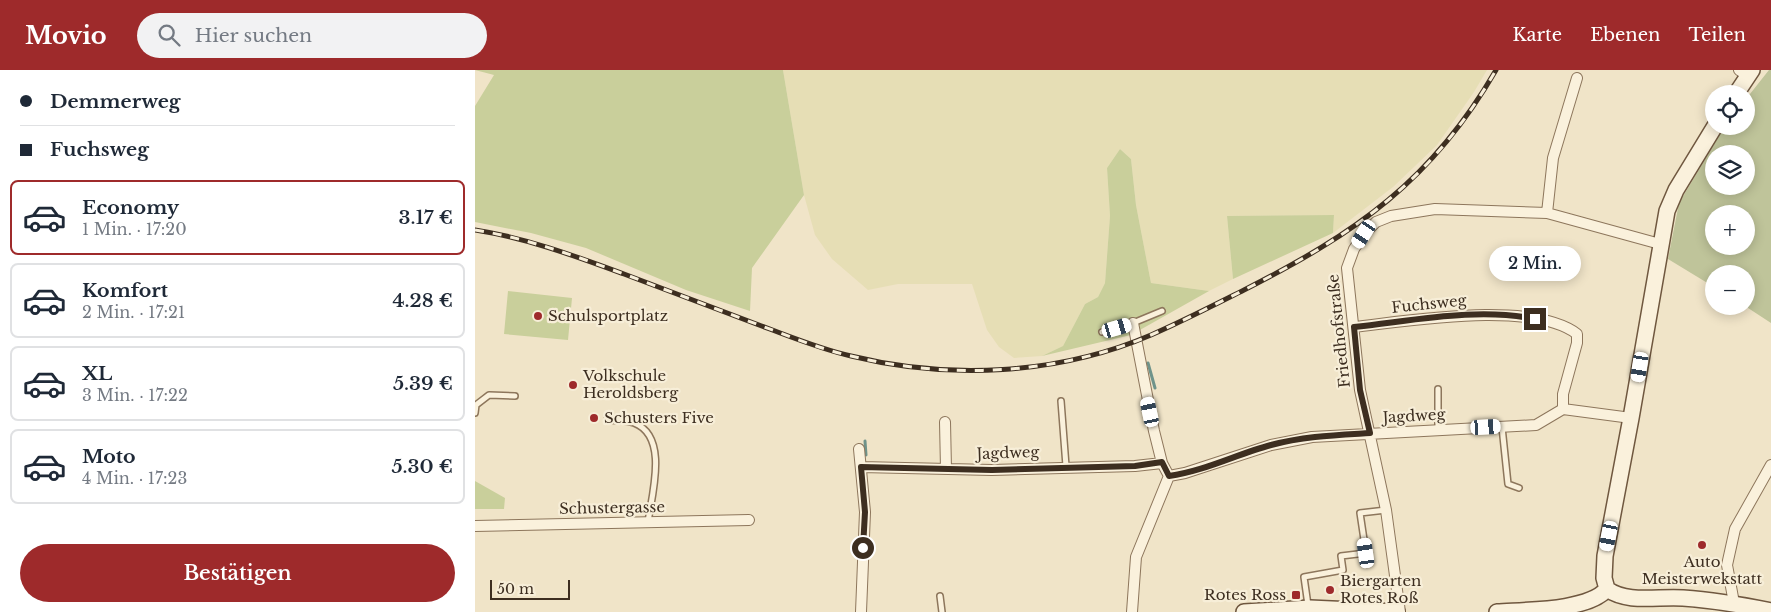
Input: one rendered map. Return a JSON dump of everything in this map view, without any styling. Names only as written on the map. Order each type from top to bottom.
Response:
[{"type":"main road","points":[[1740,85],[1746,72]]},
{"type":"main road","points":[[1710,135],[1676,190],[1667,211],[1605,556],[1603,578],[1607,589],[1618,597],[1681,598],[1734,603],[1771,611]]},
{"type":"main road","points":[[1497,612],[1580,604],[1603,594],[1607,589]]},
{"type":"main road","points":[[1251,611],[1309,608],[1395,612]]},
{"type":"street","points":[[1547,213],[1553,158],[1577,78]]},
{"type":"street","name":"Friedhofstraße","points":[[1395,612],[1386,510],[1360,390],[1347,268],[1359,241],[1376,222],[1391,216],[1435,209],[1547,213],[1660,244]]},
{"type":"street","name":"Fuchsweg","points":[[1354,327],[1471,315],[1519,316],[1567,326],[1577,334],[1577,343],[1563,394],[1563,409]]},
{"type":"street","points":[[1132,612],[1136,558],[1169,476],[1162,462],[1138,356],[1133,323]]},
{"type":"street","points":[[1563,409],[1631,418]]},
{"type":"street","name":"Jagdweg","points":[[1169,476],[1185,473],[1271,445],[1311,437],[1535,425],[1563,409]]},
{"type":"street","points":[[945,422],[946,469]]},
{"type":"street","points":[[859,449],[865,512],[861,612]]},
{"type":"street","name":"Jagdweg","points":[[861,467],[946,469],[1135,466],[1162,462]]},
{"type":"street","points":[[1734,603],[1727,565],[1735,529],[1771,465]]},
{"type":"street","name":"Schustergasse","points":[[475,526],[749,520]]},
{"type":"lane","points":[[1102,332],[1133,323],[1162,311]]},
{"type":"lane","points":[[1438,389],[1439,430]]},
{"type":"lane","points":[[475,413],[476,405],[489,395],[515,396]]},
{"type":"lane","points":[[1061,402],[1066,466]]},
{"type":"lane","points":[[607,420],[633,422],[641,426],[647,431],[655,446],[656,460],[648,523]]},
{"type":"lane","points":[[1502,426],[1508,484],[1519,488]]},
{"type":"lane","points":[[1309,608],[1305,577],[1343,570],[1341,556],[1366,553],[1360,513],[1386,510]]},
{"type":"lane","points":[[940,596],[942,612]]},
{"type":"shaded area","points":[[783,70],[1487,70],[1437,145],[1393,187],[1333,233],[1334,215],[1227,216],[1233,279],[1209,291],[1151,283],[1136,205],[1131,159],[1120,149],[1107,168],[1110,216],[1105,283],[1098,297],[1085,304],[1063,346],[1042,356],[1014,358],[999,347],[987,330],[972,284],[898,284],[868,290],[832,259],[815,235],[804,195]]},
{"type":"green space","points":[[475,70],[783,70],[804,195],[752,268],[750,311],[686,290],[586,248],[531,233],[475,222],[475,106],[494,75]]},
{"type":"green space","points":[[1771,70],[1771,323],[1755,313],[1755,265],[1705,265],[1705,282],[1668,259],[1679,203],[1705,159],[1705,195],[1755,195],[1755,145],[1714,145],[1720,135],[1755,135],[1755,88]]},
{"type":"green space","points":[[1120,149],[1131,159],[1136,205],[1151,283],[1209,291],[1131,335],[1042,356],[1063,346],[1085,304],[1098,297],[1105,283],[1110,216],[1107,168]]},
{"type":"green space","points":[[1334,215],[1333,233],[1233,279],[1227,216]]},
{"type":"green space","name":"Schulsportplatz","points":[[508,291],[572,298],[568,340],[504,334]]},
{"type":"green space","points":[[475,481],[505,498],[504,509],[475,509]]},
{"type":"waterway","points":[[1148,363],[1155,388]]},
{"type":"waterway","points":[[865,441],[866,455]]},
{"type":"railway","points":[[475,230],[494,233],[569,254],[805,342],[851,356],[888,364],[926,368],[1003,370],[1041,366],[1079,359],[1115,348],[1187,319],[1284,269],[1356,225],[1418,173],[1445,143],[1471,109],[1496,70]]},
{"type":"place","name":"Schulsportplatz","points":[[538,316]]},
{"type":"place","name":"Volkschule Heroldsberg","points":[[573,385]]},
{"type":"place","name":"Schusters Five","points":[[594,418]]},
{"type":"place","name":"Auto Meisterwekstatt","points":[[1702,545]]},
{"type":"place","name":"Biergarten Rotes Roß","points":[[1330,590]]},
{"type":"place","name":"Rotes Ross","points":[[1296,595]]},
{"type":"route","points":[[863,548],[865,512],[861,467],[992,470],[1066,466],[1135,466],[1162,462],[1169,476],[1185,473],[1271,445],[1311,437],[1370,433],[1360,390],[1354,327],[1471,315],[1519,316],[1535,319]]}]
